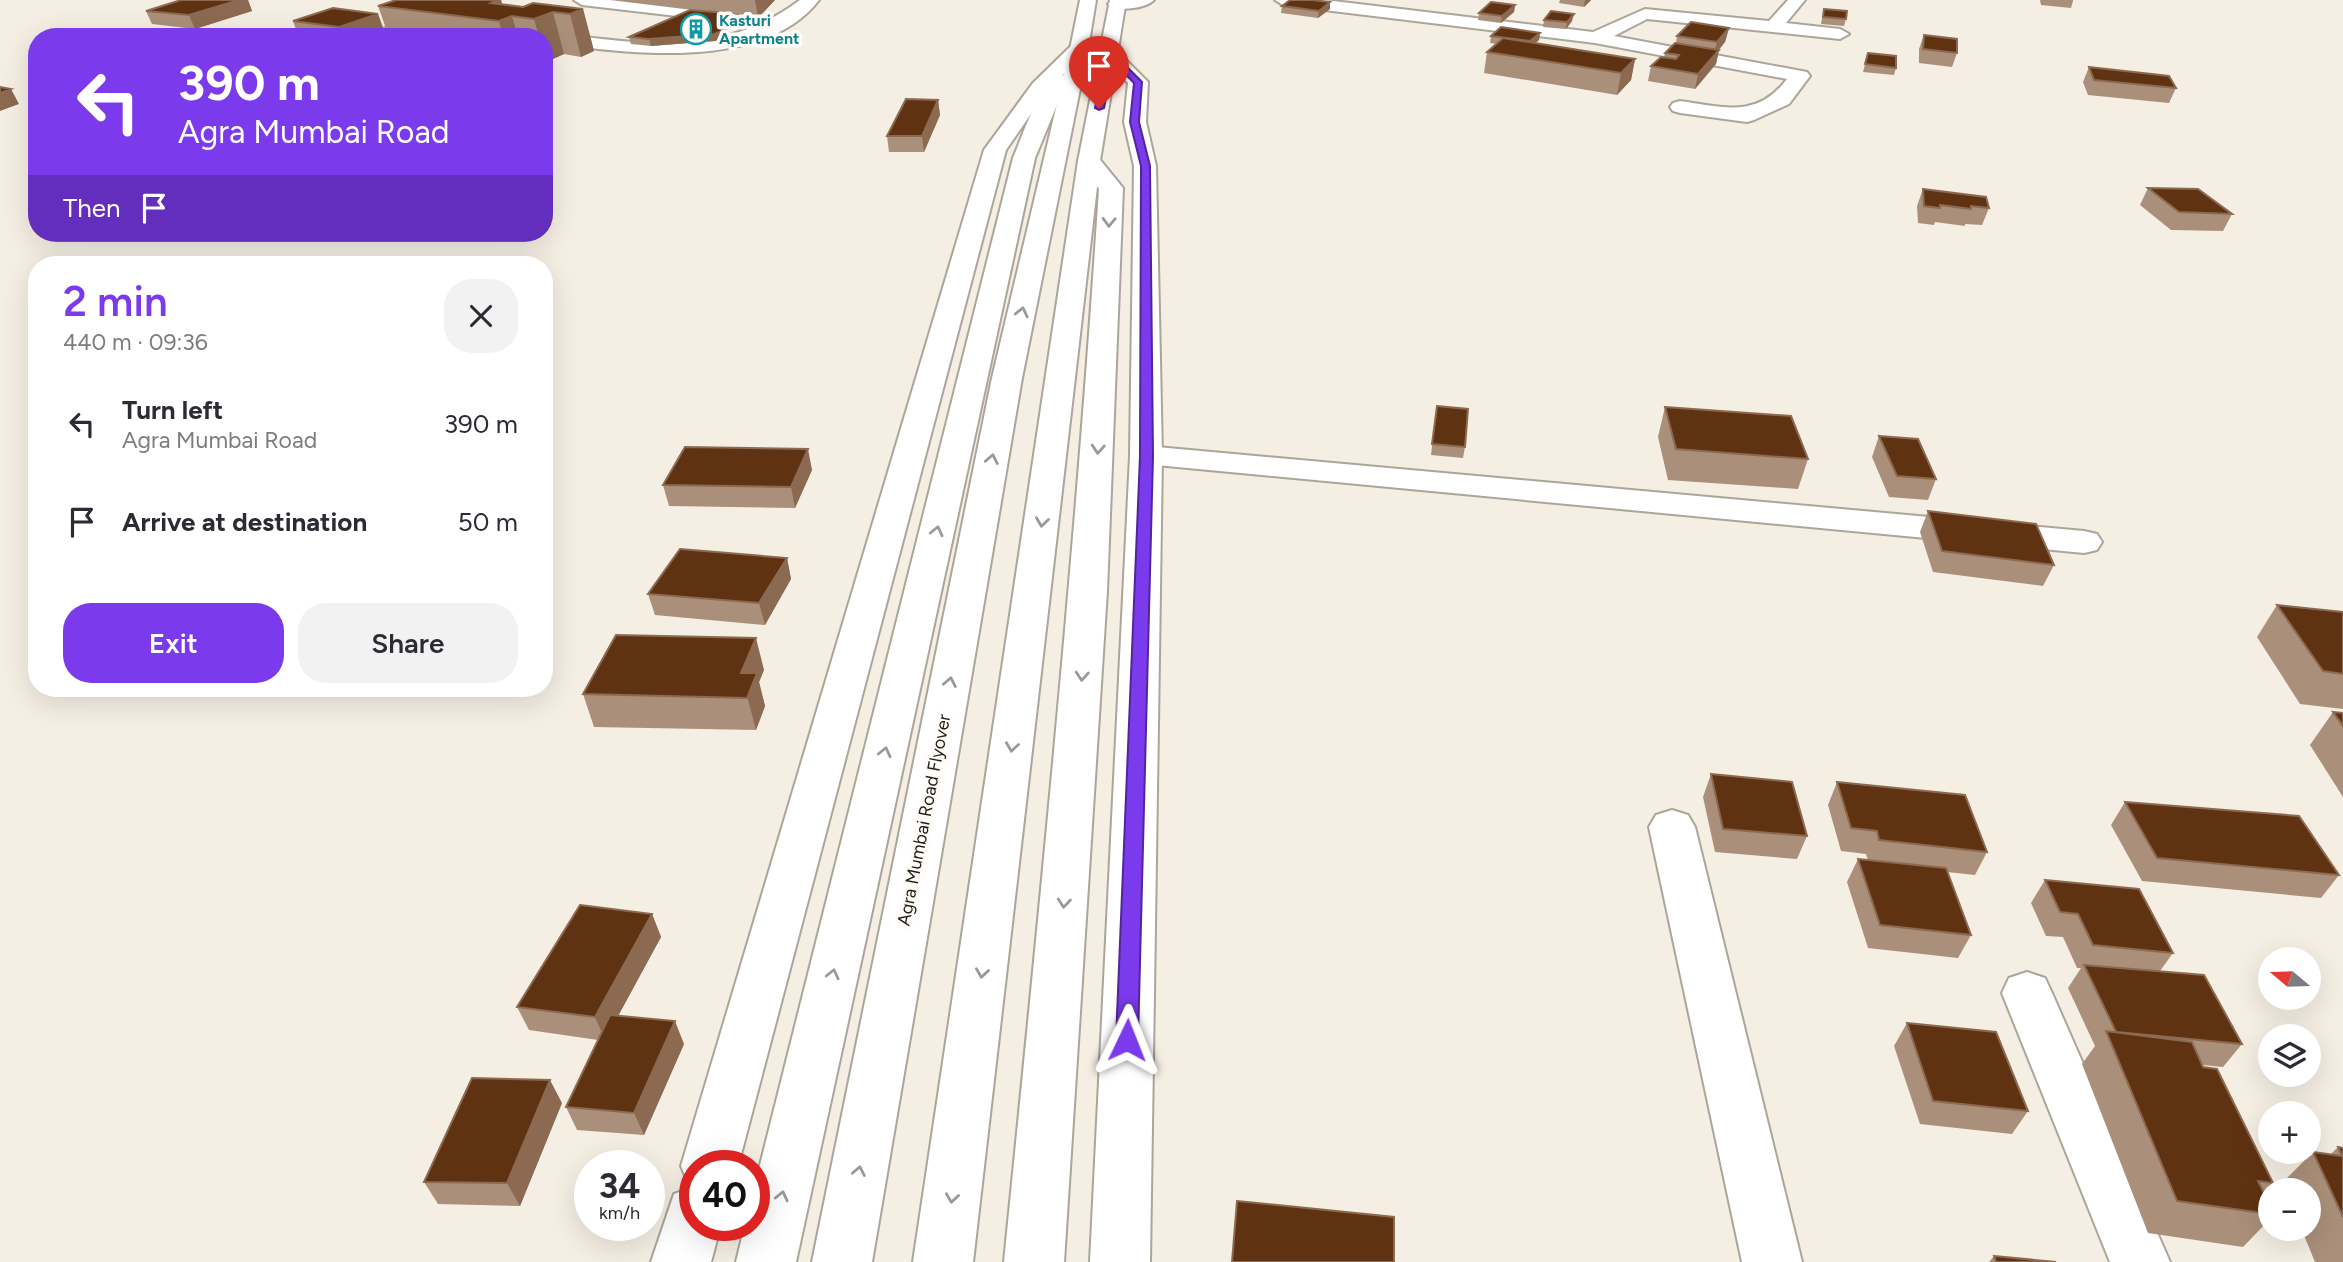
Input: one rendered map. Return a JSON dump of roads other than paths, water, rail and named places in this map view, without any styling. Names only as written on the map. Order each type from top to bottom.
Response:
[{"type":"main road","points":[[403,28],[480,0]]},
{"type":"main road","points":[[582,0],[781,23]]},
{"type":"main road","points":[[553,38],[641,49],[679,48],[751,36],[781,23],[811,0]]},
{"type":"main road","points":[[943,1262],[1089,161],[1088,0]]},
{"type":"main road","points":[[766,1262],[1024,158],[1050,97],[1088,60],[1118,2],[1146,0]]},
{"type":"main road","points":[[1283,0],[1595,38],[1800,76],[1782,100],[1747,116],[1680,107]]},
{"type":"main road","points":[[1773,27],[1797,0]]},
{"type":"main road","points":[[1595,38],[1645,14],[1840,34]]},
{"type":"main road","points":[[420,22],[460,27]]},
{"type":"main road","points":[[1088,60],[1138,82],[1135,122],[1145,166],[1146,456],[1120,1262]]},
{"type":"main road","points":[[714,1150],[995,150],[1040,87],[1088,60]]},
{"type":"main road","name":"Agra Mumbai Road Flyover","points":[[842,1262],[1007,378],[1088,60]]},
{"type":"main road","points":[[1034,1262],[1075,769],[1103,362],[1111,188],[1089,161]]},
{"type":"main road","points":[[1146,456],[2084,542]]},
{"type":"main road","points":[[1672,827],[1772,1262]]},
{"type":"main road","points":[[2027,993],[2140,1262]]},
{"type":"main road","points":[[681,1262],[687,1241]]},
{"type":"place","name":"Kasturi Apartment","points":[[696,29]]}]
